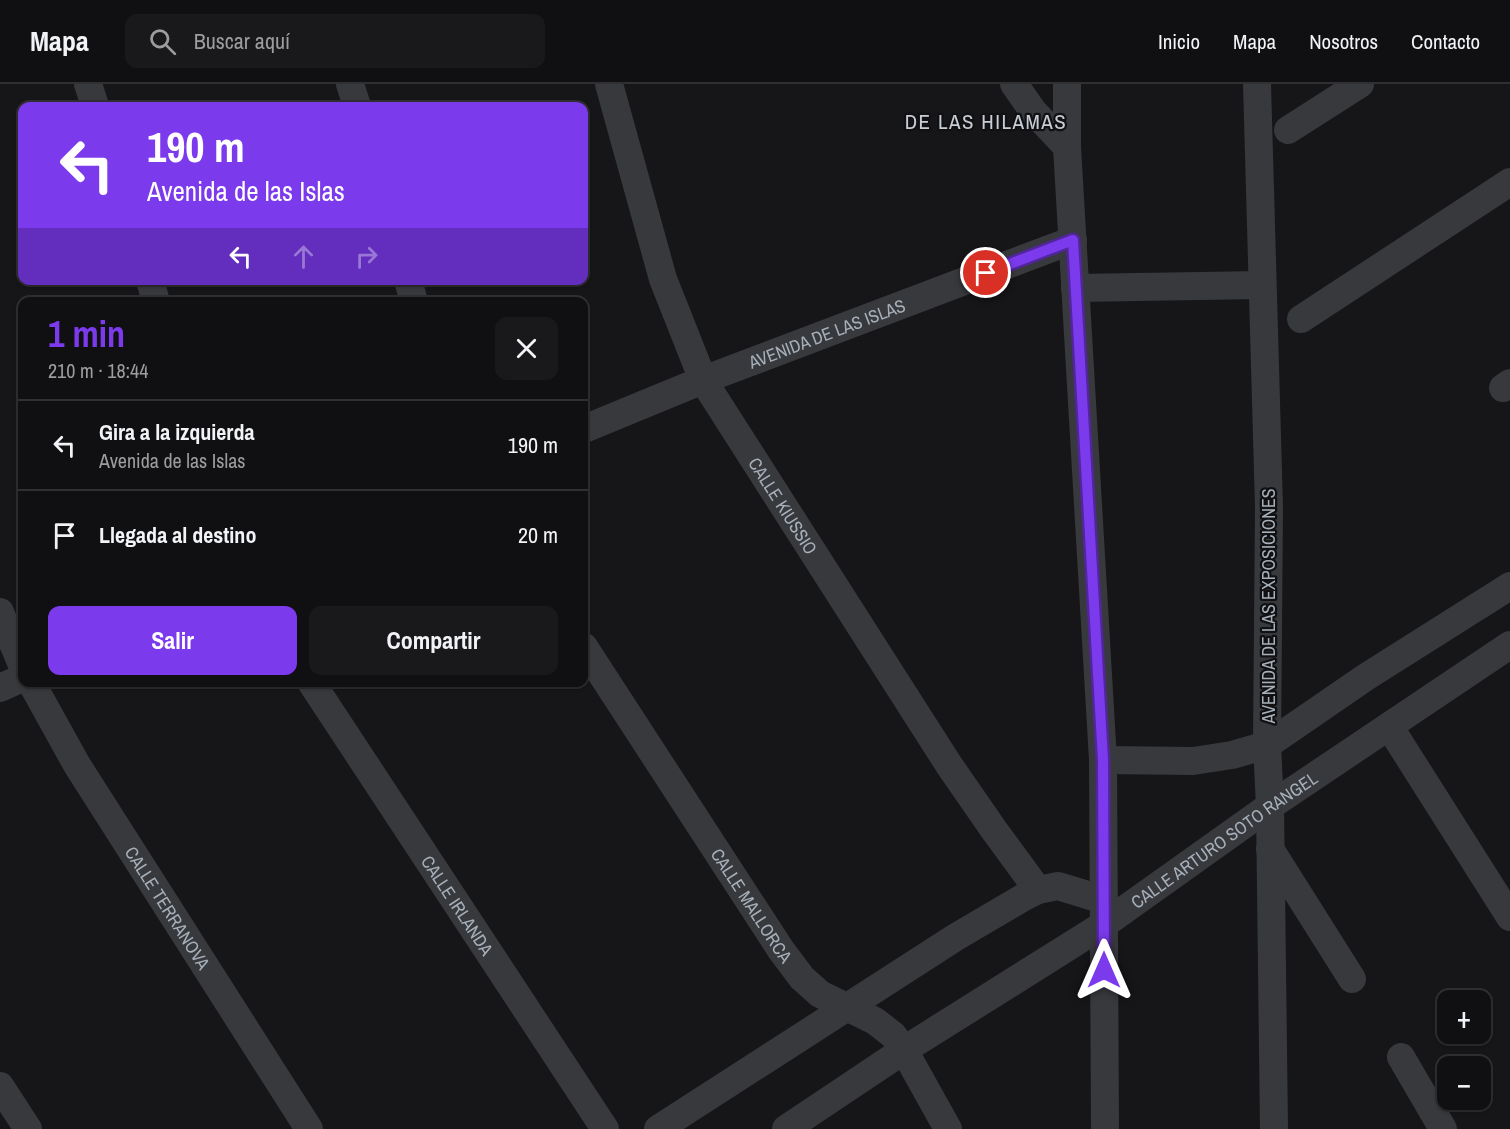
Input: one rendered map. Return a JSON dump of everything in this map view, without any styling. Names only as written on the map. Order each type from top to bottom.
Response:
[{"type":"street","points":[[88,84],[94,102]]},
{"type":"street","points":[[350,84],[356,102]]},
{"type":"street","name":"CALLE KIUSSIO","points":[[609,84],[663,279],[703,380],[949,765],[1038,890]]},
{"type":"street","points":[[1014,84],[1034,111],[1067,147]]},
{"type":"street","points":[[1067,84],[1067,147],[1103,760],[1105,1129]]},
{"type":"street","name":"AVENIDA DE LAS EXPOSICIONES","points":[[1257,84],[1269,507],[1267,745],[1270,806],[1274,1129]]},
{"type":"street","points":[[1288,130],[1360,84]]},
{"type":"street","points":[[1301,319],[1510,182]]},
{"type":"street","name":"AVENIDA DE LAS ISLAS","points":[[588,427],[703,380],[1073,240]]},
{"type":"street","points":[[1076,288],[1262,285]]},
{"type":"street","points":[[1103,760],[1193,761],[1232,755],[1267,745],[1366,677],[1510,586]]},
{"type":"street","points":[[0,612],[18,655]]},
{"type":"street","name":"CALLE ARTURO SOTO RANGEL","points":[[786,1129],[1103,913],[1270,806],[1510,645]]},
{"type":"street","name":"CALLE MALLORCA","points":[[588,653],[781,950],[802,978],[820,994],[876,1021],[893,1035],[904,1050],[948,1129]]},
{"type":"street","points":[[0,688],[18,680]]},
{"type":"street","name":"CALLE TERRANOVA","points":[[34,687],[77,765],[309,1129]]},
{"type":"street","name":"CALLE IRLANDA","points":[[314,687],[605,1129]]},
{"type":"street","points":[[1389,726],[1510,917]]},
{"type":"street","points":[[1270,849],[1352,979]]},
{"type":"street","points":[[658,1129],[1000,910],[1038,890],[1058,886],[1103,913]]},
{"type":"street","points":[[1401,1057],[1443,1129]]},
{"type":"street","points":[[0,1086],[28,1129]]},
{"type":"district","name":"DE LAS HILAMAS","points":[[986,121]]},
{"type":"route","points":[[986,273],[1073,240],[1103,760],[1104,970]]}]
